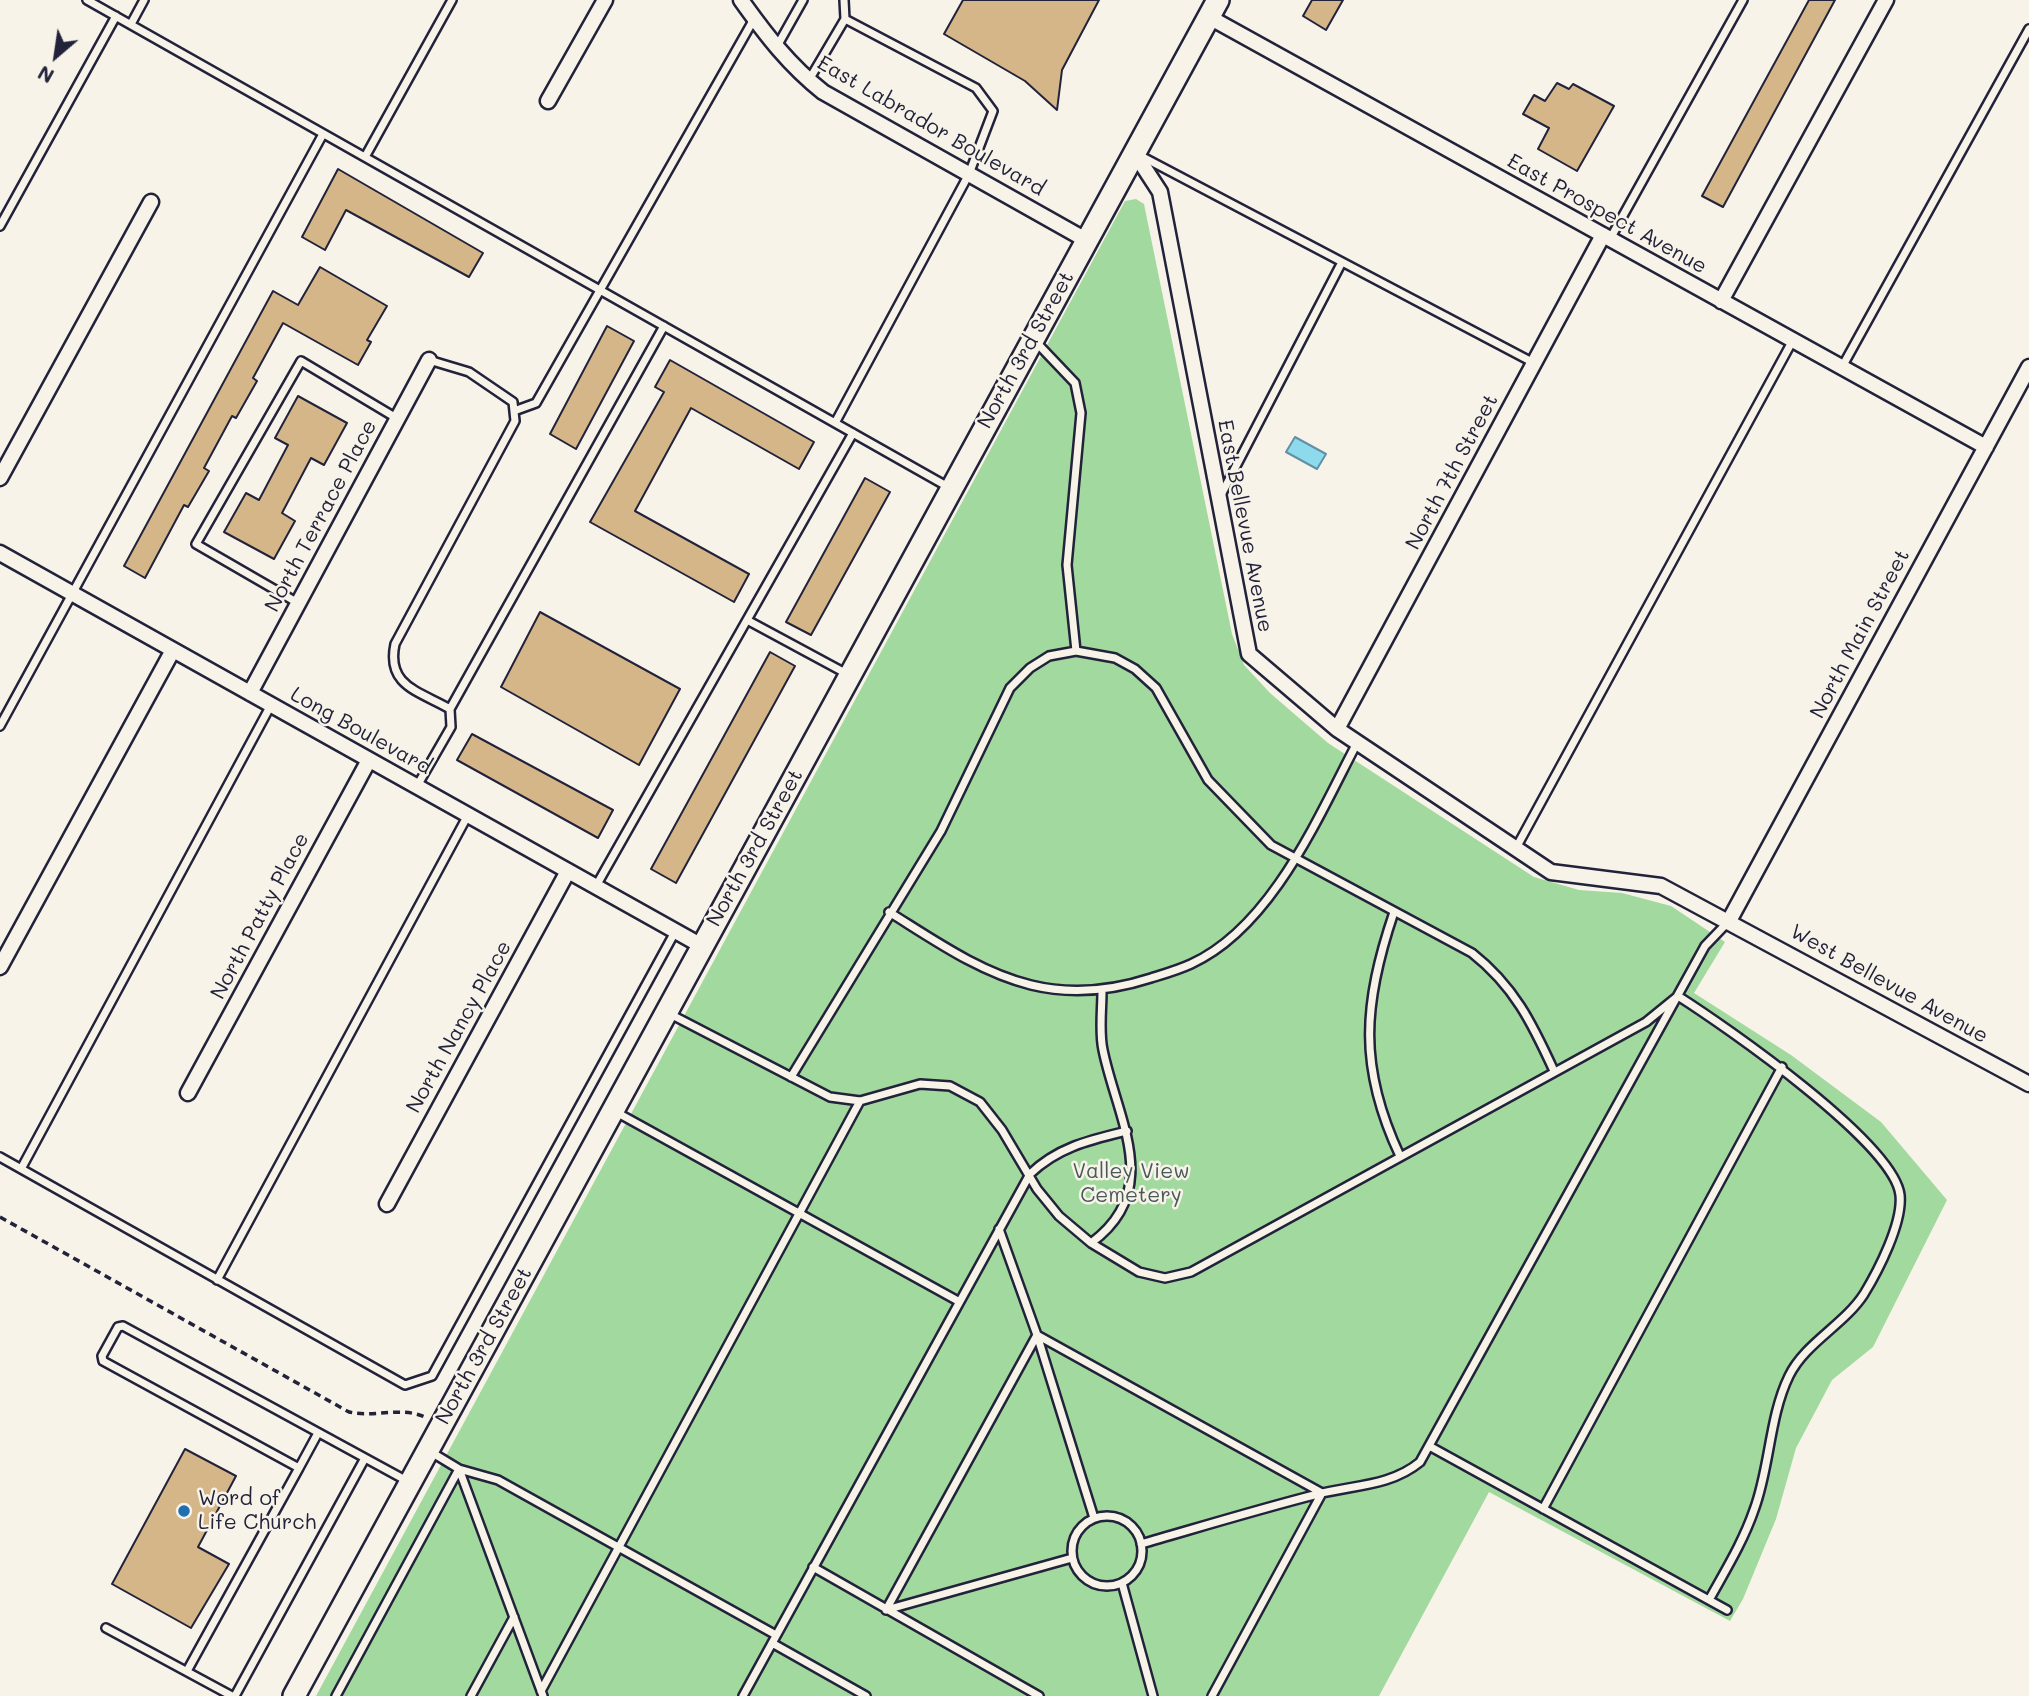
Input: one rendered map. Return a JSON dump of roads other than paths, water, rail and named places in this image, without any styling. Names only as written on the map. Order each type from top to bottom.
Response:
[{"type":"main road","name":"North 3rd Street","points":[[294,1696],[1214,8]]},
{"type":"street","points":[[548,101],[606,0]]},
{"type":"street","name":"East Labrador Boulevard","points":[[741,0],[776,48],[823,92],[1086,240]]},
{"type":"street","points":[[1721,301],[1886,0]]},
{"type":"street","name":"East Prospect Avenue","points":[[1214,8],[1607,237],[1986,447]]},
{"type":"street","name":"East Bellevue Avenue","points":[[1134,152],[1160,192],[1249,654],[1337,729],[1551,872],[1661,886],[1729,921]]},
{"type":"street","points":[[0,478],[151,202]]},
{"type":"street","name":"North 7th Street","points":[[1337,729],[1534,363],[1607,237]]},
{"type":"street","name":"North Terrace Place","points":[[250,693],[429,360]]},
{"type":"street","name":"North Main Street","points":[[1729,921],[2029,367]]},
{"type":"street","name":"Long Boulevard","points":[[0,553],[702,946]]},
{"type":"street","points":[[0,967],[173,650]]},
{"type":"street","name":"North Patty Place","points":[[188,1093],[369,760]]},
{"type":"street","name":"North Nancy Place","points":[[387,1204],[568,871]]},
{"type":"street","name":"West Bellevue Avenue","points":[[1729,921],[2029,1084]]},
{"type":"lane","points":[[87,0],[951,488]]},
{"type":"lane","points":[[131,24],[145,0]]},
{"type":"lane","points":[[365,157],[452,0]]},
{"type":"lane","points":[[776,48],[803,0]]},
{"type":"lane","points":[[809,81],[845,19],[844,0]]},
{"type":"lane","points":[[1607,237],[1743,0]]},
{"type":"lane","points":[[0,226],[116,16]]},
{"type":"lane","points":[[514,411],[536,403],[754,18]]},
{"type":"lane","points":[[835,423],[969,174],[993,111],[976,88],[845,19]]},
{"type":"lane","points":[[1842,367],[2029,29]]},
{"type":"lane","points":[[0,726],[323,134]]},
{"type":"lane","points":[[1134,152],[1534,363]]},
{"type":"lane","points":[[1218,500],[1342,262]]},
{"type":"lane","points":[[417,787],[451,727],[450,709],[664,326]]},
{"type":"lane","points":[[1032,339],[1075,383],[1081,413],[1067,565],[1076,651]]},
{"type":"lane","points":[[1516,848],[1793,340]]},
{"type":"lane","points":[[429,360],[469,372],[513,402],[515,421],[395,644],[391,664],[398,679],[450,709]]},
{"type":"lane","points":[[298,603],[196,544],[301,361],[398,419]]},
{"type":"lane","points":[[596,887],[853,433]]},
{"type":"lane","points":[[747,620],[849,675]]},
{"type":"lane","points":[[791,1077],[889,912],[941,831],[1010,688],[1030,668],[1049,656],[1076,651],[1115,658],[1135,669],[1156,688],[1208,780],[1271,845],[1296,861],[1472,953],[1497,973],[1515,995],[1554,1071]]},
{"type":"lane","points":[[21,1169],[271,705]]},
{"type":"lane","points":[[889,912],[989,971],[1031,985],[1069,991],[1102,991],[1192,964],[1219,947],[1270,898],[1296,861],[1357,743]]},
{"type":"lane","points":[[217,1280],[468,816]]},
{"type":"lane","points":[[1394,912],[1372,985],[1369,1049],[1381,1117],[1399,1156]]},
{"type":"lane","points":[[1141,1544],[1322,1493],[1374,1484],[1408,1472],[1430,1447],[1705,946],[1729,921]]},
{"type":"lane","points":[[0,1157],[405,1385],[432,1376],[675,932]]},
{"type":"lane","points":[[1091,1243],[1111,1228],[1127,1195],[1132,1160],[1102,1047],[1102,991]]},
{"type":"lane","points":[[666,1012],[830,1097],[860,1101],[920,1084],[950,1086],[980,1102],[1059,1216],[1091,1243],[1139,1272],[1166,1278],[1191,1272],[1646,1021],[1678,996]]},
{"type":"lane","points":[[1678,996],[1782,1067],[1881,1159],[1896,1179],[1901,1197],[1897,1219],[1883,1258],[1863,1296],[1790,1373],[1754,1510],[1709,1600]]},
{"type":"lane","points":[[1543,1509],[1782,1067]]},
{"type":"lane","points":[[542,1693],[617,1547],[860,1101]]},
{"type":"lane","points":[[613,1110],[958,1301]]},
{"type":"lane","points":[[743,1696],[1030,1174],[1045,1159],[1066,1147],[1126,1131]]},
{"type":"lane","points":[[999,1229],[1037,1335],[1094,1518]]},
{"type":"lane","points":[[299,1468],[103,1361],[102,1356],[118,1327],[123,1325],[410,1483]]},
{"type":"lane","points":[[1037,1335],[1322,1493]]},
{"type":"lane","points":[[886,1610],[1037,1335]]},
{"type":"lane","points":[[187,1671],[318,1433]]},
{"type":"lane","points":[[1430,1447],[1727,1610]]},
{"type":"lane","points":[[428,1450],[459,1469],[498,1480],[776,1635]]},
{"type":"lane","points":[[106,1628],[233,1696],[365,1458]]},
{"type":"lane","points":[[459,1469],[542,1693]]},
{"type":"lane","points":[[336,1696],[459,1469]]},
{"type":"lane","points":[[1212,1696],[1322,1493]]},
{"type":"lane","points":[[1116,1517],[1126,1522],[1134,1529],[1141,1544],[1141,1559],[1137,1569],[1122,1583],[1112,1586],[1091,1582],[1082,1576],[1072,1558],[1076,1534],[1094,1518],[1116,1517]]},
{"type":"lane","points":[[886,1610],[1072,1558]]},
{"type":"lane","points":[[813,1567],[1039,1696]]},
{"type":"lane","points":[[1122,1583],[1153,1696]]},
{"type":"lane","points":[[471,1696],[514,1617]]},
{"type":"lane","points":[[772,1643],[866,1696]]},
{"type":"water","points":[[1295,437],[1326,454],[1317,469],[1286,452]]},
{"type":"place","name":"Word of Life Church","points":[[184,1511]]},
{"type":"park label","name":"Valley View Cemetery","points":[[1131,1184]]}]
